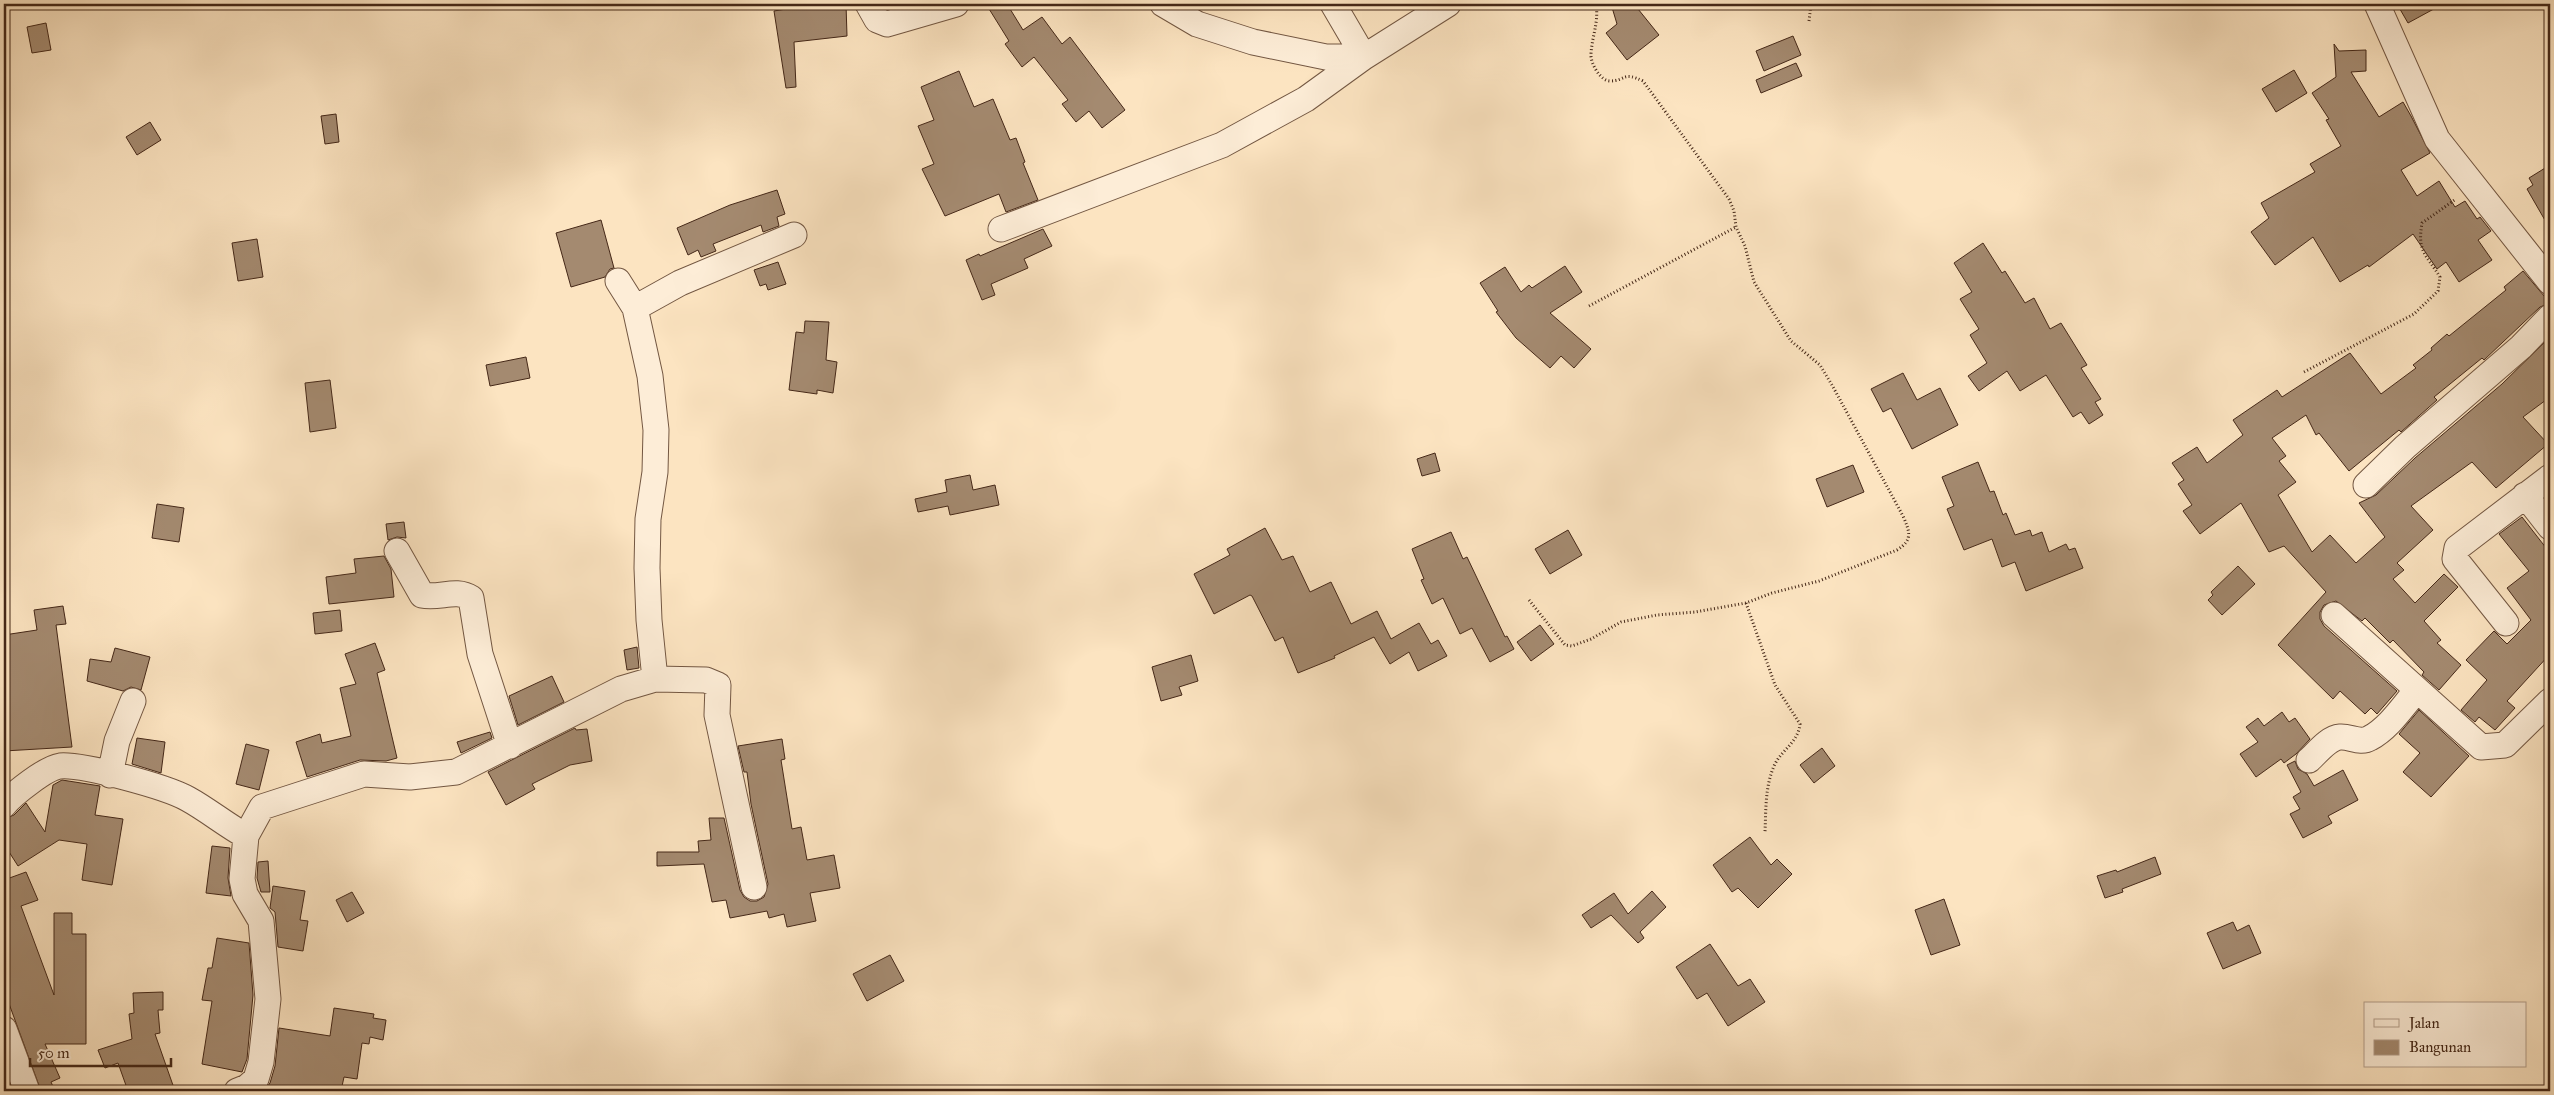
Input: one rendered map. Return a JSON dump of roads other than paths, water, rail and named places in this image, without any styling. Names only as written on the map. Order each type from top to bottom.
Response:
[{"type":"street","points":[[868,4],[877,20],[887,24],[956,4]]},
{"type":"street","points":[[1163,4],[1197,24],[1253,42],[1326,57],[1364,57]]},
{"type":"street","points":[[1333,4],[1364,57]]},
{"type":"street","points":[[1001,229],[1222,145],[1306,99],[1364,57],[1448,4]]},
{"type":"street","points":[[2377,4],[2437,139],[2473,187],[2550,282]]},
{"type":"street","points":[[634,308],[680,283],[794,235]]},
{"type":"street","points":[[618,281],[634,308],[650,376],[656,430],[655,472],[648,519],[648,568],[655,679]]},
{"type":"street","points":[[2366,485],[2405,447],[2521,347],[2550,317]]},
{"type":"street","points":[[2506,623],[2454,559],[2454,552],[2550,477]]},
{"type":"street","points":[[2525,495],[2550,527]]},
{"type":"street","points":[[397,551],[422,596],[430,597],[458,593],[470,598],[480,654],[510,746]]},
{"type":"street","points":[[2334,615],[2481,746],[2505,745],[2550,701]]},
{"type":"street","points":[[237,1091],[247,1087],[256,1079],[261,1062],[268,999],[262,921],[245,894],[242,878],[246,836],[262,808],[364,774],[410,777],[456,772],[621,689],[655,679],[706,680],[718,685],[717,714],[754,887]]},
{"type":"street","points":[[2309,760],[2330,741],[2340,737],[2356,740],[2370,739],[2384,727],[2417,690]]},
{"type":"street","points":[[110,775],[117,741],[133,701]]},
{"type":"street","points":[[4,805],[20,790],[59,766],[110,775],[159,788],[188,799],[246,836]]},
{"type":"street","points":[[4,1029],[27,1091]]}]
